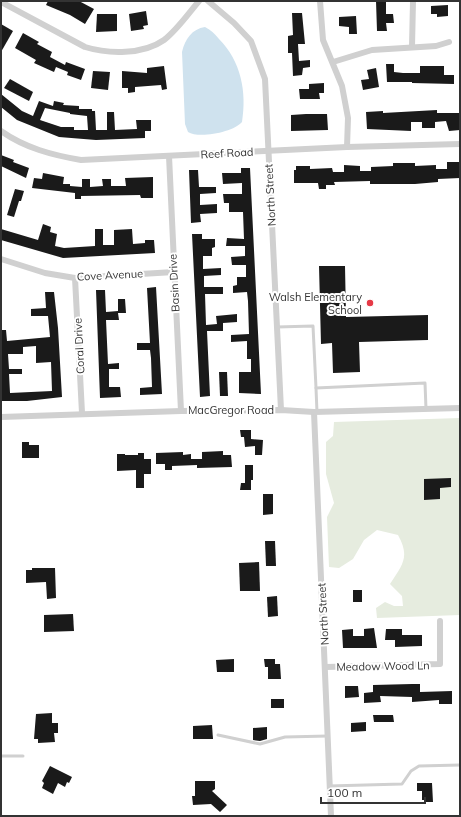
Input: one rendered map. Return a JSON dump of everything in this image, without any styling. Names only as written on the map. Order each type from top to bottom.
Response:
[{"type":"street","points":[[1,2],[85,47],[96,50],[119,51],[144,49],[163,40],[199,1]]},
{"type":"street","name":"North Street","points":[[208,1],[234,22],[251,41],[260,60],[265,79],[281,410]]},
{"type":"street","points":[[320,1],[323,40],[342,86],[348,118],[347,147]]},
{"type":"street","points":[[412,47],[413,1]]},
{"type":"street","points":[[333,62],[372,50],[436,46],[449,42]]},
{"type":"street","name":"Reef Road","points":[[1,131],[16,142],[48,154],[81,160],[347,147],[460,144]]},
{"type":"street","name":"Basin Drive","points":[[169,156],[181,411]]},
{"type":"street","name":"Cove Avenue","points":[[1,259],[46,273],[75,278],[174,272]]},
{"type":"street","name":"Coral Drive","points":[[75,278],[82,414]]},
{"type":"street","name":"MacGregor Road","points":[[1,417],[181,411],[281,410],[315,412],[460,408]]},
{"type":"street","name":"North Street","points":[[315,412],[331,816]]},
{"type":"street","name":"Meadow Wood Ln","points":[[326,667],[440,664],[440,621]]},
{"type":"lane","points":[[277,327],[313,326],[316,388],[315,412]]},
{"type":"lane","points":[[316,388],[425,383],[426,409]]},
{"type":"lane","points":[[218,735],[260,744],[285,737],[328,736]]},
{"type":"lane","points":[[1,756],[23,756]]},
{"type":"lane","points":[[329,786],[402,784],[412,771],[419,766],[460,765]]},
{"type":"shaded area","points":[[460,418],[460,615],[377,618],[376,608],[385,602],[394,606],[403,606],[402,596],[390,584],[401,566],[404,549],[398,535],[377,530],[364,540],[353,559],[339,568],[329,567],[327,517],[334,503],[326,474],[326,442],[333,436],[334,422]]},
{"type":"water","points":[[205,27],[214,34],[233,57],[241,78],[244,99],[242,122],[238,126],[208,135],[200,135],[188,132],[185,124],[182,52],[190,35],[196,30]]},
{"type":"building","points":[[48,1],[79,1],[94,9],[85,24],[70,15],[46,5]]},
{"type":"building","points":[[376,1],[386,1],[386,14],[393,14],[394,23],[386,23],[387,31],[377,31]]},
{"type":"building","points":[[448,5],[448,16],[437,17],[437,14],[431,14],[431,6]]},
{"type":"building","points":[[146,11],[148,25],[143,26],[144,29],[131,31],[129,14]]},
{"type":"building","points":[[292,13],[302,13],[305,44],[298,44],[299,61],[310,60],[310,67],[303,68],[302,75],[293,76],[292,53],[288,53],[288,36],[293,35]]},
{"type":"building","points":[[97,14],[117,14],[117,31],[96,32]]},
{"type":"building","points":[[356,16],[357,34],[349,34],[349,27],[339,26],[339,17]]},
{"type":"building","points":[[1,24],[13,31],[1,52]]},
{"type":"building","points":[[23,33],[39,42],[37,44],[52,52],[50,57],[65,65],[66,62],[85,69],[81,80],[67,75],[68,72],[56,67],[54,72],[34,63],[36,60],[15,48]]},
{"type":"building","points":[[386,64],[394,64],[394,72],[403,73],[420,73],[420,66],[444,66],[444,75],[454,75],[454,84],[387,82]]},
{"type":"building","points":[[164,66],[167,89],[162,90],[161,85],[135,87],[135,92],[128,93],[128,88],[122,88],[122,71],[147,73],[147,68]]},
{"type":"building","points":[[376,68],[379,87],[363,90],[361,80],[369,79],[367,70]]},
{"type":"building","points":[[93,71],[110,72],[108,90],[91,88]]},
{"type":"building","points":[[10,79],[33,92],[29,101],[4,88]]},
{"type":"building","points":[[324,83],[324,93],[319,93],[320,99],[300,99],[299,89],[309,89],[309,84]]},
{"type":"building","points":[[1,94],[22,111],[33,116],[39,101],[53,106],[54,101],[64,103],[63,105],[79,106],[79,109],[92,109],[92,111],[95,111],[96,130],[107,130],[107,112],[114,112],[115,130],[137,129],[136,120],[151,120],[151,131],[145,131],[145,138],[96,140],[59,137],[17,120],[1,107]],"holes":[[[45,108],[87,116],[88,130],[74,130],[74,127],[61,127],[40,120]]]},
{"type":"building","points":[[437,110],[437,113],[460,113],[460,130],[449,131],[446,121],[435,122],[435,128],[422,128],[422,122],[411,122],[411,131],[367,129],[366,112],[383,111],[383,113]]},
{"type":"building","points":[[327,114],[328,130],[291,131],[291,115]]},
{"type":"building","points":[[1,155],[14,160],[13,162],[29,168],[26,178],[1,166]]},
{"type":"building","points":[[447,162],[460,162],[460,178],[438,179],[438,182],[415,184],[370,184],[370,181],[334,182],[335,185],[326,185],[326,189],[319,189],[318,183],[294,183],[294,170],[296,170],[296,166],[310,166],[310,169],[332,168],[333,172],[344,172],[344,165],[360,166],[360,171],[371,171],[371,167],[393,166],[393,163],[415,163],[415,166],[436,165],[436,169],[447,169]]},
{"type":"building","points":[[241,168],[250,168],[261,394],[239,393],[239,372],[251,372],[251,359],[247,359],[247,341],[231,342],[231,335],[249,334],[248,301],[247,292],[233,293],[233,286],[237,285],[237,277],[246,277],[246,265],[232,265],[231,257],[245,256],[245,246],[226,246],[227,238],[244,239],[243,212],[229,212],[229,203],[224,203],[223,194],[242,194],[242,183],[223,184],[222,173],[241,173]]},
{"type":"building","points":[[189,170],[198,170],[199,187],[216,187],[216,193],[200,194],[200,205],[217,204],[217,213],[200,214],[201,222],[191,223]]},
{"type":"building","points":[[43,173],[64,177],[63,184],[82,187],[82,179],[90,179],[90,187],[103,186],[102,179],[111,179],[111,186],[126,186],[125,178],[153,177],[153,198],[141,198],[140,195],[81,196],[81,199],[75,199],[75,193],[32,188],[34,178],[42,179]]},
{"type":"building","points":[[15,189],[24,191],[14,217],[7,215]]},
{"type":"building","points":[[43,224],[51,227],[50,232],[57,234],[55,246],[64,248],[95,246],[95,229],[103,229],[103,245],[114,245],[114,230],[132,229],[133,244],[145,243],[145,240],[154,240],[155,253],[63,258],[1,240],[1,229],[38,240]]},
{"type":"building","points":[[192,234],[202,234],[202,239],[215,239],[215,247],[212,248],[212,256],[203,256],[203,269],[221,268],[221,275],[204,276],[204,287],[223,287],[223,294],[205,294],[206,325],[217,324],[216,316],[237,314],[237,322],[223,323],[223,331],[207,331],[210,396],[200,397]]},
{"type":"building","name":"Walsh Elementary School","points":[[319,266],[345,266],[346,317],[428,315],[428,340],[359,342],[360,372],[333,373],[332,343],[321,344]]},
{"type":"building","points":[[156,287],[162,394],[140,395],[140,388],[152,387],[150,350],[137,350],[137,343],[150,343],[147,288]]},
{"type":"building","points":[[96,290],[105,290],[106,312],[118,311],[118,299],[125,299],[126,313],[118,313],[119,320],[106,320],[108,364],[119,363],[119,369],[109,369],[109,387],[120,387],[121,397],[100,398]]},
{"type":"building","points":[[45,292],[54,292],[58,328],[62,397],[27,401],[1,401],[1,330],[6,330],[7,341],[50,337],[48,316],[31,316],[31,309],[46,308]],"holes":[[[36,346],[36,363],[51,362],[52,391],[10,393],[9,374],[22,374],[22,369],[9,369],[8,354],[23,354],[23,347]]]},
{"type":"building","points":[[219,372],[227,372],[228,396],[220,396]]},
{"type":"building","points":[[240,430],[251,430],[251,439],[263,440],[262,455],[255,455],[255,446],[245,447],[244,437],[241,437]]},
{"type":"building","points":[[22,442],[29,442],[29,445],[39,445],[39,458],[22,458]]},
{"type":"building","points":[[223,451],[223,455],[231,455],[232,467],[197,468],[197,465],[172,466],[172,470],[165,470],[165,464],[156,464],[156,453],[183,452],[183,455],[191,454],[191,459],[202,459],[202,452]]},
{"type":"building","points":[[138,453],[144,453],[144,459],[151,459],[151,474],[144,474],[144,488],[136,488],[136,470],[117,471],[117,454],[138,455]]},
{"type":"building","points":[[245,465],[253,465],[251,490],[240,490],[241,483],[245,483]]},
{"type":"building","points":[[451,478],[451,487],[440,488],[440,499],[424,500],[424,479]]},
{"type":"building","points":[[263,494],[273,494],[273,514],[263,515]]},
{"type":"building","points":[[265,541],[275,541],[276,566],[266,566]]},
{"type":"building","points":[[259,562],[260,591],[240,591],[239,563]]},
{"type":"building","points":[[32,568],[55,568],[56,598],[47,599],[46,582],[26,583],[26,570],[32,570]]},
{"type":"building","points":[[353,590],[362,590],[362,602],[353,602]]},
{"type":"building","points":[[277,596],[278,616],[268,617],[267,597]]},
{"type":"building","points":[[73,614],[74,631],[44,632],[44,615]]},
{"type":"building","points":[[374,628],[377,648],[343,648],[342,630],[353,629],[353,636],[364,636],[364,629]]},
{"type":"building","points":[[386,629],[402,629],[402,635],[422,635],[422,646],[395,647],[395,640],[385,640]]},
{"type":"building","points":[[234,659],[234,672],[217,672],[216,660]]},
{"type":"building","points":[[264,659],[275,659],[275,664],[280,664],[281,679],[268,679],[268,667],[265,667]]},
{"type":"building","points":[[420,684],[420,692],[452,691],[452,704],[439,704],[439,700],[412,702],[412,697],[380,696],[381,702],[364,703],[364,693],[373,692],[373,685]]},
{"type":"building","points":[[345,686],[358,686],[359,697],[345,698]]},
{"type":"building","points":[[271,699],[284,699],[284,708],[271,708]]},
{"type":"building","points":[[52,713],[52,723],[58,723],[58,733],[54,733],[55,742],[38,743],[38,739],[34,739],[36,714]]},
{"type":"building","points":[[373,715],[393,715],[394,722],[374,722]]},
{"type":"building","points":[[366,722],[366,731],[351,732],[351,723]]},
{"type":"building","points":[[212,725],[213,739],[193,739],[193,726]]},
{"type":"building","points":[[267,727],[267,739],[260,741],[253,740],[253,728]]},
{"type":"building","points":[[50,766],[72,777],[69,783],[67,782],[65,787],[58,783],[53,794],[42,788],[44,783],[42,781]]},
{"type":"building","points":[[195,781],[215,781],[215,789],[212,791],[227,805],[220,812],[211,804],[193,805],[192,796],[195,796]]},
{"type":"building","points":[[417,783],[432,783],[433,802],[426,802],[426,800],[422,800],[422,791],[417,791]]},
{"type":"place","name":"Walsh Elementary School","points":[[370,303]]}]
